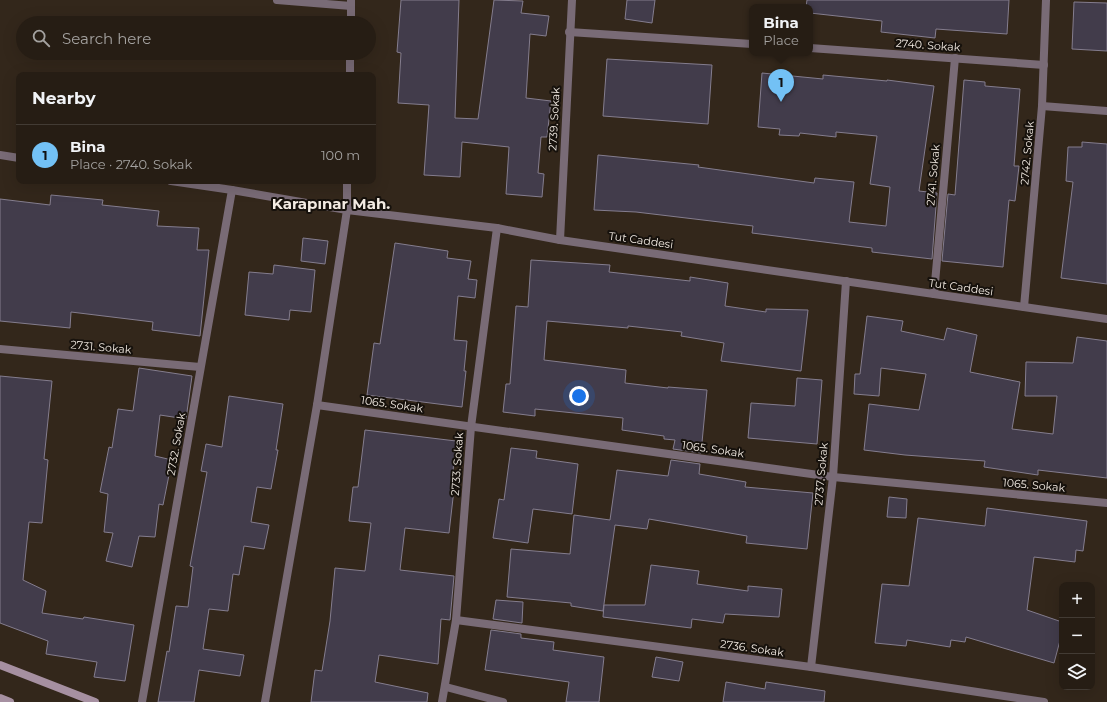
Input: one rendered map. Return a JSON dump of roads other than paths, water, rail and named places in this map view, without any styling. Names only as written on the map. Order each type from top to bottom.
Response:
[{"type":"main road","points":[[0,665],[95,702]]},
{"type":"main road","points":[[0,698],[10,702]]},
{"type":"street","points":[[277,0],[351,3],[351,16]]},
{"type":"street","name":"2739. Sokak","points":[[560,240],[572,0]]},
{"type":"street","name":"2742. Sokak","points":[[1024,307],[1042,106],[1046,0]]},
{"type":"street","points":[[570,32],[749,44]]},
{"type":"street","name":"2740. Sokak","points":[[813,48],[1044,65]]},
{"type":"street","name":"2741. Sokak","points":[[934,294],[955,58]]},
{"type":"street","points":[[350,60],[350,72]]},
{"type":"street","points":[[1042,106],[1107,111]]},
{"type":"street","points":[[0,155],[16,158]]},
{"type":"street","name":"Tut Caddesi","points":[[192,184],[347,210],[497,228],[560,240],[1107,319]]},
{"type":"street","points":[[265,702],[317,405],[347,210],[347,184]]},
{"type":"street","name":"2732. Sokak","points":[[142,702],[232,190]]},
{"type":"street","name":"2733. Sokak","points":[[442,702],[446,687],[456,620],[471,427],[497,228]]},
{"type":"street","name":"2737. Sokak","points":[[811,667],[833,477],[846,281]]},
{"type":"street","name":"2731. Sokak","points":[[0,349],[200,367]]},
{"type":"street","name":"1065. Sokak","points":[[317,405],[833,477],[1107,503]]},
{"type":"street","name":"2736. Sokak","points":[[456,620],[811,667],[1044,702]]},
{"type":"street","points":[[446,687],[503,702]]},
{"type":"place","name":"Bina","points":[[781,102]]},
{"type":"district","name":"Karapınar Mah.","points":[[331,204]]}]
